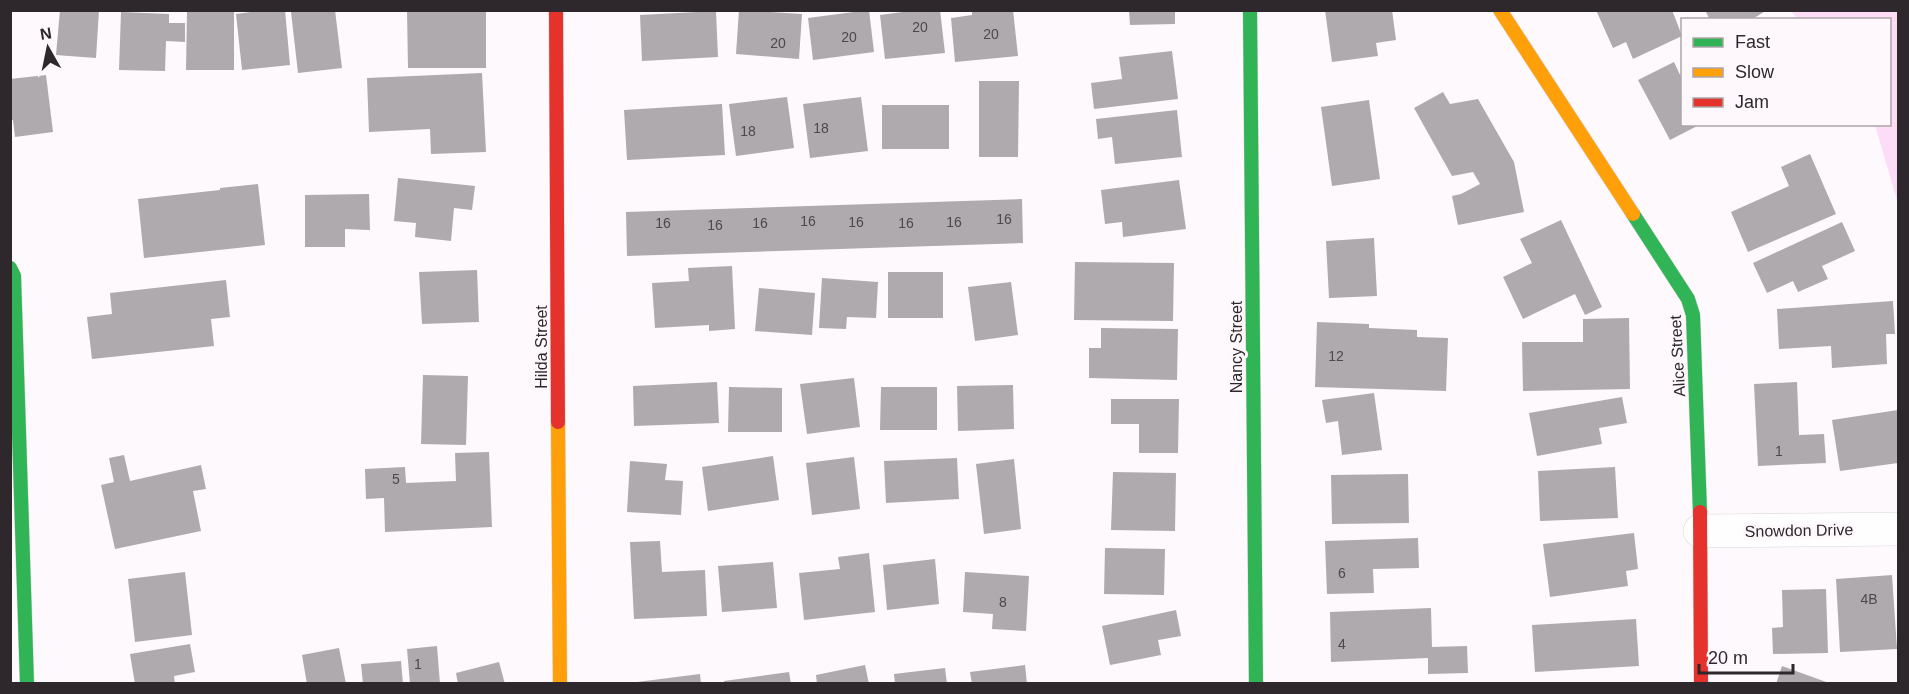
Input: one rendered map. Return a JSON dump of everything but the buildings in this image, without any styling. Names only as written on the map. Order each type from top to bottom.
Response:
[{"type":"street","name":"Hilda Street","points":[[556,10],[560,684]]},
{"type":"street","name":"Nancy Street","points":[[1250,10],[1256,684]]},
{"type":"street","name":"Alice Street","points":[[1500,10],[1688,299],[1694,325],[1700,531],[1701,684]]},
{"type":"street","points":[[10,268],[14,276],[27,684]]},
{"type":"street","name":"Snowdon Drive","points":[[1700,531],[1899,529]]},
{"type":"shaded area","points":[[1791,11],[1898,11],[1898,204],[1875,126],[1891,126],[1891,18],[1797,18]]},
{"type":"traffic: fast","points":[[1250,10],[1256,684]]},
{"type":"traffic: fast","points":[[1633,214],[1688,299],[1693,315],[1700,512]]},
{"type":"traffic: fast","points":[[10,268],[14,276],[27,684]]},
{"type":"traffic: slow","points":[[1500,10],[1633,214]]},
{"type":"traffic: slow","points":[[558,422],[560,684]]},
{"type":"traffic: jam","points":[[556,10],[558,422]]},
{"type":"traffic: jam","points":[[1700,512],[1701,684]]}]
